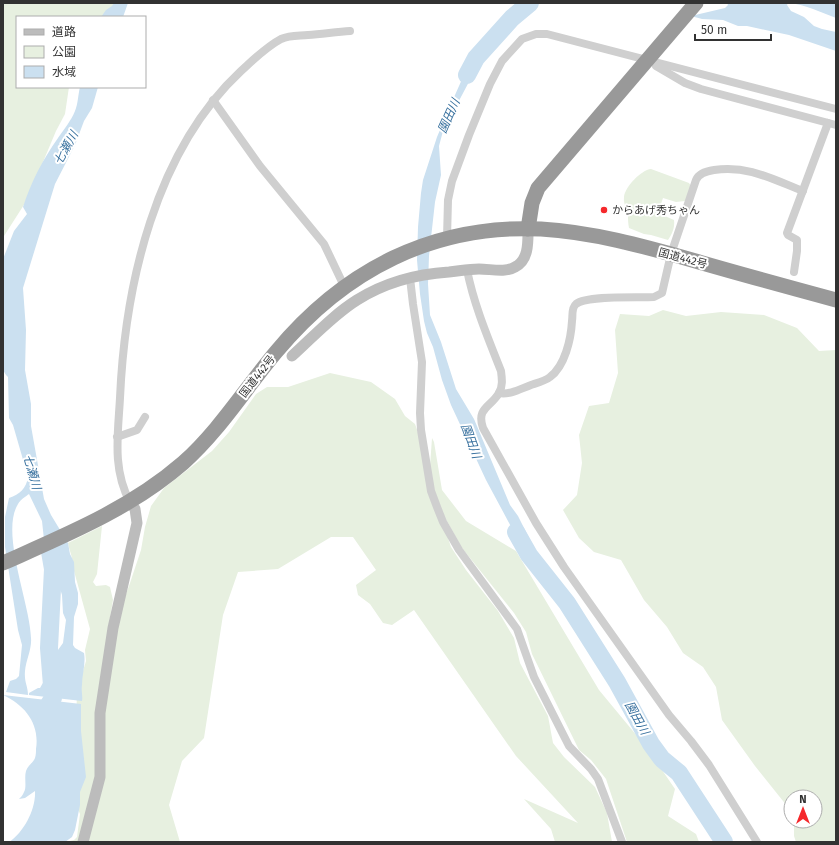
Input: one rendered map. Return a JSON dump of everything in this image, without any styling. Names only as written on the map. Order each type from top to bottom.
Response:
[{"type":"highway","points":[[528,229],[532,203],[538,188],[696,3]]},
{"type":"highway","name":"国道442号","points":[[3,564],[115,511],[162,480],[194,452],[217,427],[286,341],[316,309],[344,286],[381,264],[412,250],[444,239],[482,231],[528,229],[584,234],[671,254],[836,300]]},
{"type":"street","points":[[83,842],[100,777],[100,713],[113,628],[137,523],[135,509],[124,491],[120,476],[117,461],[117,438],[125,329],[141,255],[156,210],[182,149],[195,126],[213,100],[230,81],[253,60],[283,39],[296,36],[350,31]]},
{"type":"street","points":[[444,239],[449,192],[466,141],[497,69],[509,52],[527,36],[547,34],[836,109]]},
{"type":"street","points":[[647,61],[685,83],[701,89],[832,124],[803,191],[787,233],[797,240],[794,272]]},
{"type":"street","points":[[213,100],[260,166],[324,244],[344,286]]},
{"type":"street","points":[[499,393],[511,393],[546,379],[555,373],[563,359],[568,342],[572,326],[573,308],[579,302],[599,298],[654,298],[662,293],[671,254],[696,180],[700,175],[708,171],[722,169],[743,169],[756,172],[803,191]]},
{"type":"street","points":[[292,356],[324,326],[356,300],[385,286],[410,278],[446,272],[467,270],[504,270],[515,268],[519,265],[527,251],[528,229]]},
{"type":"street","points":[[467,270],[482,324],[501,372],[502,384],[499,393],[482,413],[482,423],[536,524],[639,674],[669,715],[709,765],[757,842]]},
{"type":"street","points":[[410,278],[422,362],[420,413],[421,430],[431,491],[437,507],[443,522],[460,550],[517,629],[534,677],[569,746],[591,769],[598,779],[622,842]]},
{"type":"street","points":[[117,438],[137,430],[145,417]]},
{"type":"green space","points":[[3,3],[118,3],[110,16],[16,16],[16,88],[69,88],[65,114],[56,131],[27,200],[4,236],[3,240]]},
{"type":"green space","points":[[651,169],[689,183],[692,188],[691,194],[685,201],[676,202],[663,198],[658,213],[674,220],[673,231],[668,240],[644,234],[629,228],[628,213],[624,200],[625,193],[630,184],[638,176]]},
{"type":"green space","points":[[663,310],[686,316],[721,312],[764,315],[797,328],[819,351],[836,350],[836,842],[796,842],[794,829],[823,829],[823,789],[783,789],[783,801],[755,766],[722,720],[716,687],[703,667],[683,653],[667,627],[644,600],[621,560],[594,552],[579,538],[563,510],[577,495],[582,463],[579,435],[589,406],[609,403],[618,373],[615,330],[620,314],[649,316]]},
{"type":"green space","points":[[330,373],[371,382],[395,399],[405,416],[415,424],[430,466],[432,438],[434,442],[442,490],[466,521],[516,551],[599,690],[647,748],[675,789],[668,816],[696,834],[699,842],[627,842],[606,779],[591,760],[579,750],[532,654],[526,632],[514,613],[462,548],[443,514],[451,547],[466,570],[498,611],[514,638],[520,663],[548,716],[553,743],[564,757],[595,787],[607,813],[612,842],[555,842],[551,829],[524,799],[578,823],[516,756],[414,610],[392,625],[383,623],[370,604],[358,595],[356,585],[376,570],[353,537],[331,537],[278,569],[238,572],[223,615],[204,738],[182,761],[169,805],[180,842],[65,842],[74,840],[77,837],[80,814],[74,799],[77,691],[86,661],[85,650],[90,629],[68,543],[102,526],[97,574],[93,582],[96,586],[106,585],[110,587],[113,600],[108,629],[125,597],[130,583],[141,550],[151,506],[164,488],[212,451],[229,432],[256,394],[267,387],[288,387]]},
{"type":"water","points":[[114,3],[128,3],[123,16],[102,16],[106,10]]},
{"type":"water","points":[[525,3],[538,3],[532,5],[517,16],[509,25],[502,37],[471,78],[443,131],[439,146],[441,175],[435,202],[429,256],[428,284],[430,315],[441,342],[456,389],[474,419],[510,505],[518,516],[547,574],[567,603],[546,579],[515,534],[486,480],[451,405],[424,321],[417,260],[418,227],[423,180],[437,137],[471,59],[488,50],[508,17]]},
{"type":"water","points":[[727,3],[788,3],[787,5],[791,11],[804,17],[814,26],[836,32],[836,51],[789,35],[747,26],[738,26],[723,20],[702,19],[691,16],[725,8],[728,5]]},
{"type":"water","points":[[790,3],[836,3],[836,18],[807,7]]},
{"type":"water","points":[[80,88],[98,88],[92,108],[84,121],[75,145],[55,184],[23,288],[26,330],[25,370],[31,404],[31,426],[44,499],[51,515],[68,543],[70,554],[74,562],[78,604],[74,617],[73,645],[75,648],[84,653],[85,661],[82,701],[29,695],[29,693],[40,688],[44,681],[46,681],[47,677],[43,666],[47,658],[58,650],[63,643],[66,620],[63,613],[62,595],[58,577],[51,569],[45,549],[42,521],[29,494],[18,504],[13,517],[12,532],[17,569],[26,606],[31,638],[31,646],[25,671],[28,695],[6,692],[10,681],[19,676],[22,645],[18,630],[5,547],[5,517],[9,498],[22,490],[26,485],[28,477],[13,425],[9,418],[8,377],[3,370],[3,259],[14,231],[27,214],[23,207],[38,171],[47,154],[69,122],[77,105]]},
{"type":"water","points":[[3,695],[81,704],[81,731],[86,777],[80,792],[80,805],[75,830],[72,837],[65,842],[9,842],[20,832],[28,820],[35,798],[35,791],[25,798],[19,799],[25,790],[26,771],[35,758],[37,740],[36,731],[29,716],[18,704]]},
{"type":"waterway","name":"園田川","points":[[467,75],[476,58],[512,18],[530,3]]},
{"type":"waterway","name":"園田川","points":[[516,532],[529,555],[567,603],[617,682],[651,744],[662,759],[679,773],[724,842]]},
{"type":"waterway","name":"七瀬川","points":[[48,721],[45,711],[53,698],[49,648],[53,569],[49,546]]},
{"type":"place","name":"からあげ秀ちゃん","points":[[604,210]]}]
